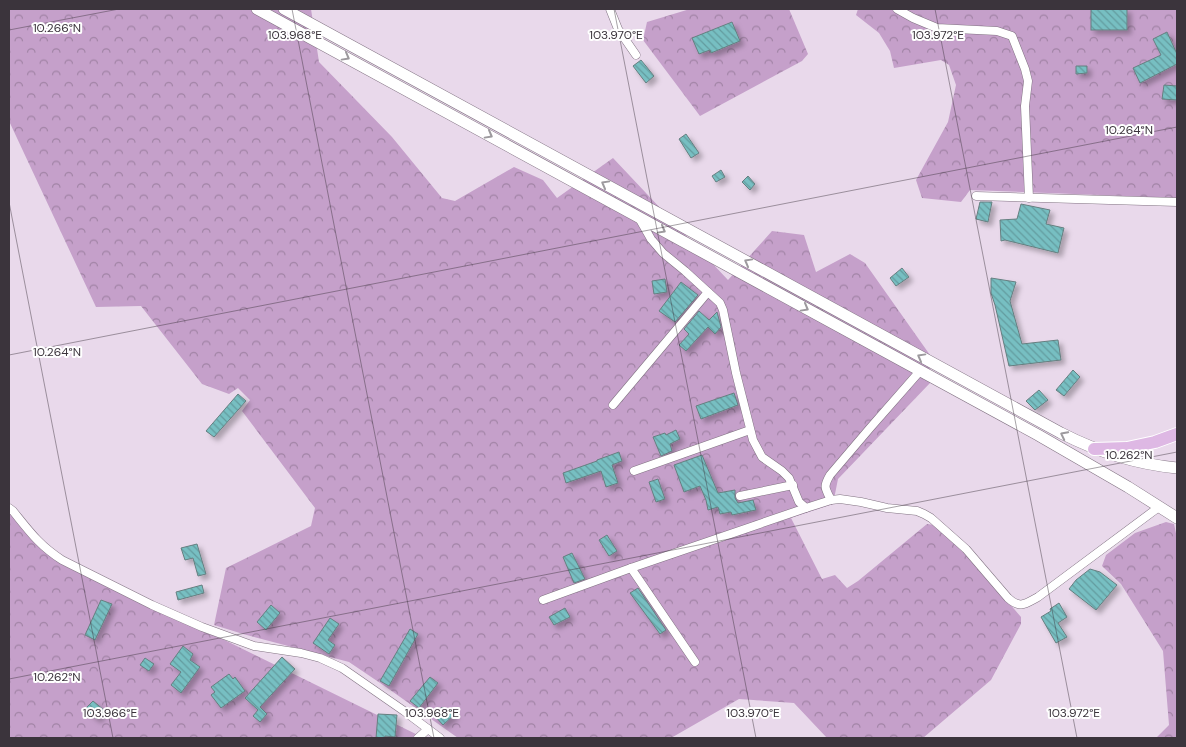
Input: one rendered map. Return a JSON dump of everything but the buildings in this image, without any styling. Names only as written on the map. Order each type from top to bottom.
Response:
[{"type":"main road","points":[[257,9],[1046,439],[1177,518]]},
{"type":"main road","points":[[284,9],[1052,429],[1094,449],[1130,460],[1177,468]]},
{"type":"main road","points":[[1094,449],[1127,448],[1155,442],[1177,434]]},
{"type":"street","points":[[610,9],[618,29],[636,55]]},
{"type":"street","points":[[897,9],[937,28],[997,31],[1012,36],[1028,81],[1025,106],[1029,198]]},
{"type":"street","points":[[976,196],[1177,202]]},
{"type":"street","points":[[638,217],[651,239],[663,253],[720,303],[753,440],[762,456],[789,478],[800,502],[806,508]]},
{"type":"street","points":[[614,405],[708,292]]},
{"type":"street","points":[[831,500],[825,484],[830,475],[920,371]]},
{"type":"street","points":[[634,471],[750,430]]},
{"type":"street","points":[[740,496],[793,485]]},
{"type":"street","points":[[544,600],[806,508],[840,499],[887,508],[917,511],[931,518],[966,549],[1008,598],[1018,605],[1038,597],[1159,507]]},
{"type":"street","points":[[9,508],[34,539],[62,560],[152,605],[202,627],[254,646],[301,653],[320,658],[342,668],[440,738]]},
{"type":"street","points":[[631,568],[695,662]]},
{"type":"street","points":[[418,738],[428,729]]},
{"type":"green space","points":[[9,9],[311,9],[319,62],[392,137],[442,198],[455,201],[514,167],[543,180],[557,198],[613,158],[728,280],[772,231],[804,235],[816,272],[850,254],[865,263],[930,355],[930,383],[838,479],[833,504],[791,518],[822,579],[835,575],[847,588],[927,524],[935,525],[978,567],[1021,617],[1021,624],[991,680],[923,738],[827,738],[794,703],[739,699],[671,738],[458,738],[349,662],[214,625],[226,568],[311,526],[315,508],[242,411],[250,400],[238,388],[229,394],[202,384],[141,306],[96,307],[9,121]]},
{"type":"green space","points":[[690,9],[789,9],[808,54],[802,61],[700,116],[643,40],[647,22]]},
{"type":"green space","points":[[858,9],[1177,9],[1177,198],[970,190],[961,202],[922,198],[916,180],[948,122],[956,85],[949,65],[941,60],[894,68],[890,51],[879,33],[856,15]]},
{"type":"green space","points":[[9,510],[62,560],[424,738],[9,738]]},
{"type":"green space","points":[[1166,522],[1174,524],[1177,538],[1177,738],[1156,738],[1169,725],[1163,651],[1121,584],[1102,566],[1106,555],[1135,533]]}]
